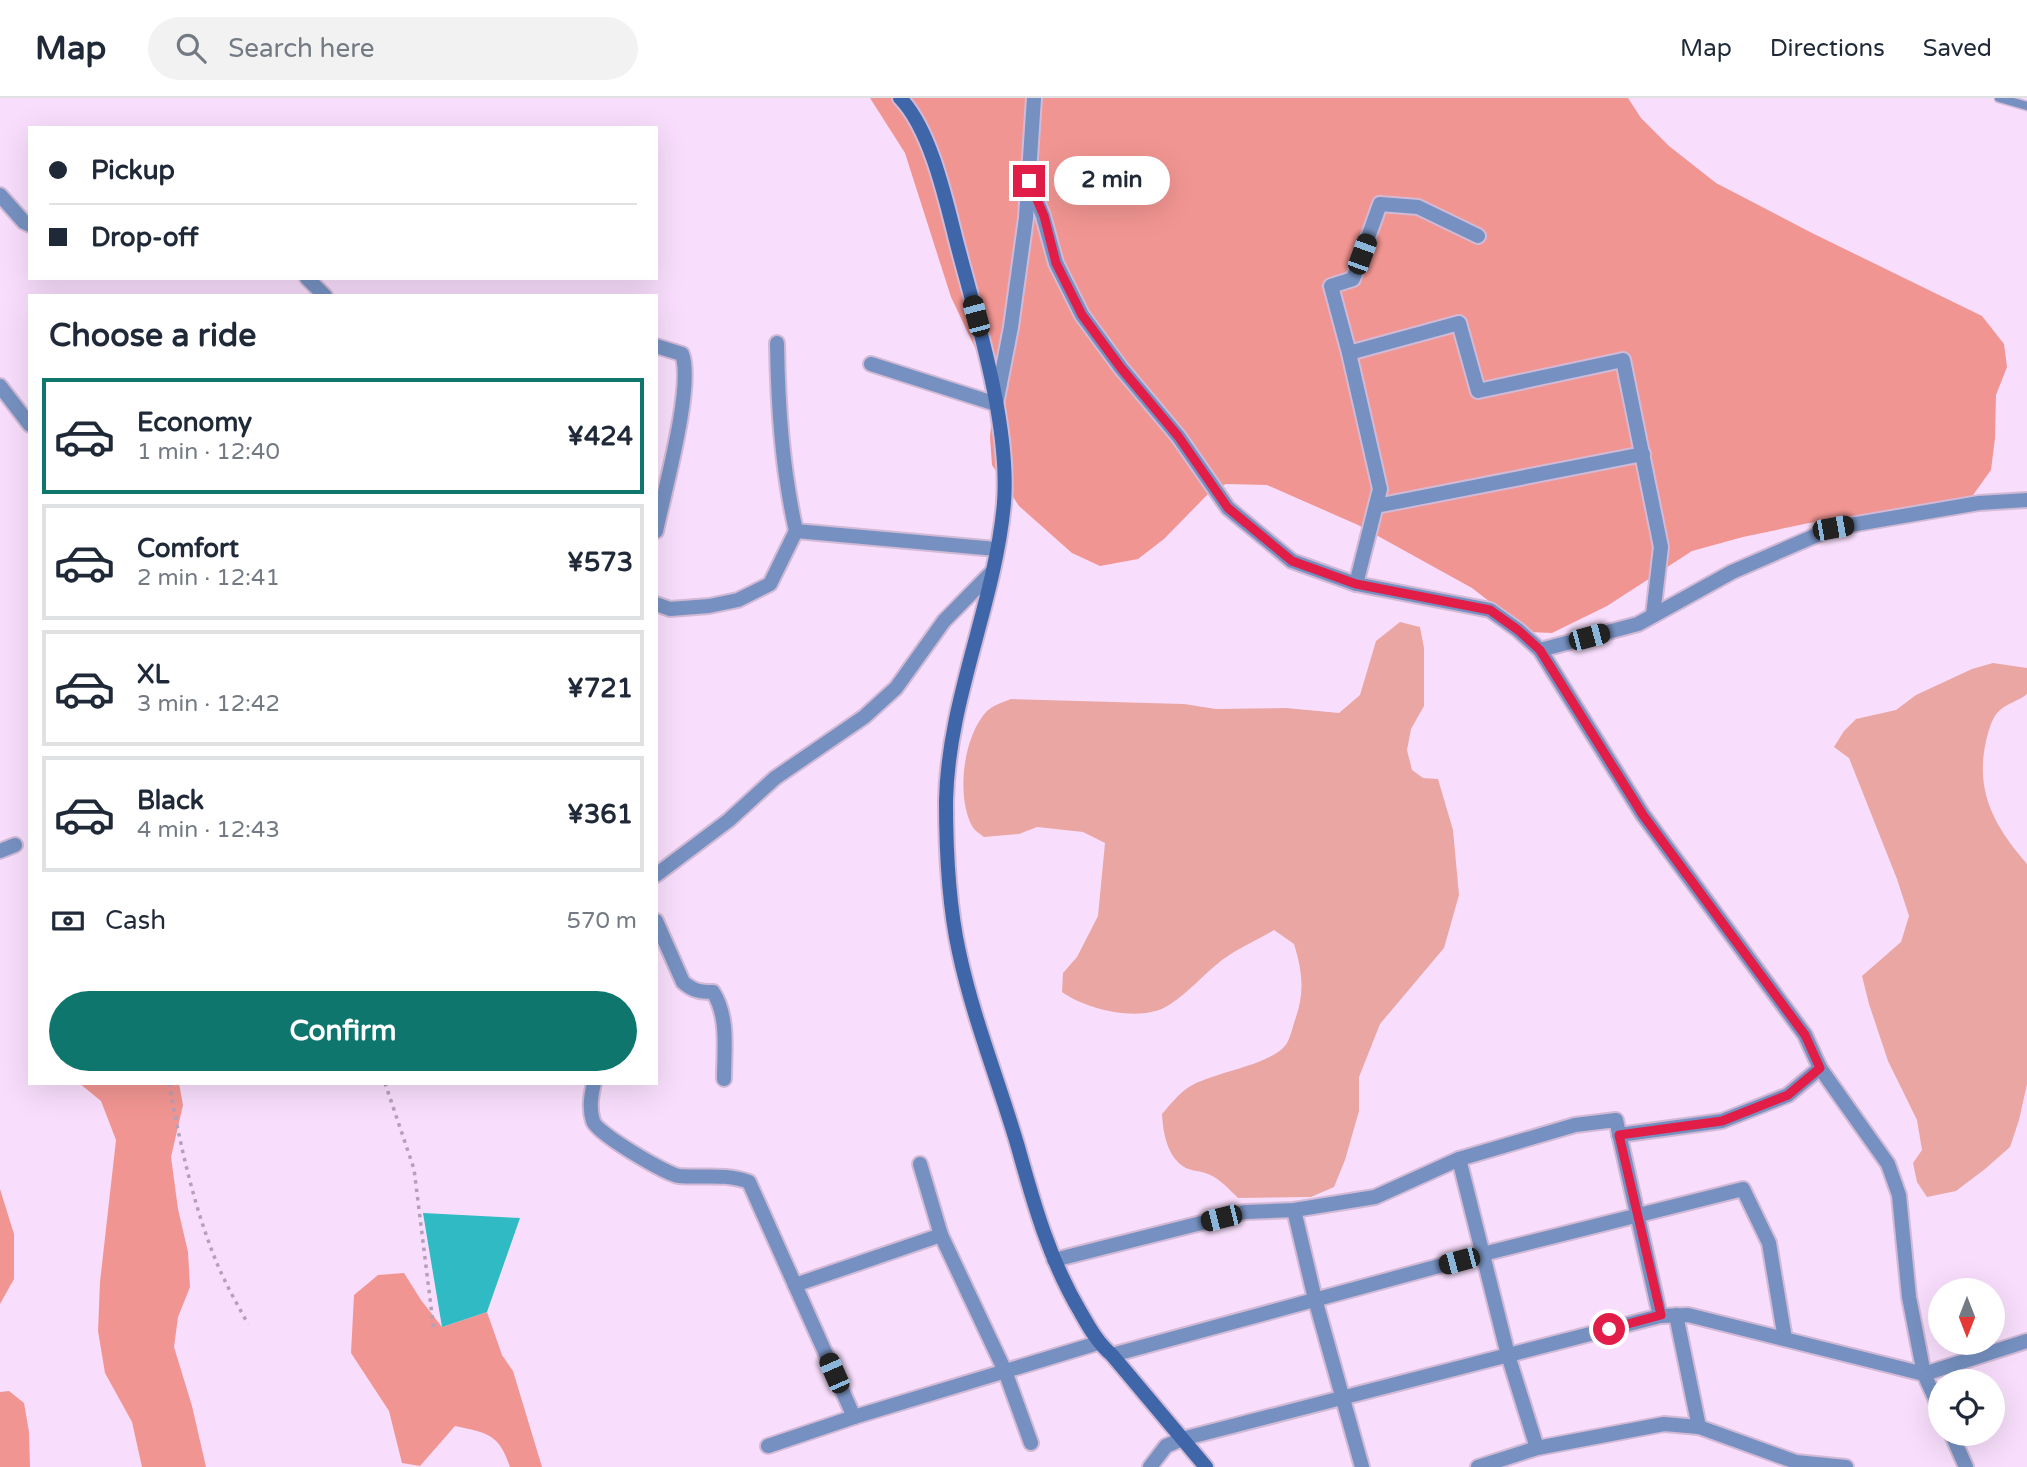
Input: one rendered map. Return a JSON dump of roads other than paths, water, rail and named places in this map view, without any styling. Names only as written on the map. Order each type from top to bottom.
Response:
[{"type":"street","points":[[900,98],[922,132],[945,197],[996,404],[1003,464],[1004,500],[996,549],[955,727],[946,798],[949,887],[959,952],[987,1055],[1016,1140],[1039,1221],[1062,1281],[1098,1343],[1112,1355],[1206,1467]]},
{"type":"street","points":[[996,404],[1011,327],[1029,181],[1034,98]]},
{"type":"street","points":[[1029,181],[1044,216],[1056,263],[1082,315],[1121,368],[1178,436],[1228,508],[1292,561],[1356,584],[1490,610],[1540,650],[1643,815],[1805,1035],[1820,1068],[1888,1164],[1899,1195],[1909,1297],[1928,1383]]},
{"type":"street","points":[[0,195],[28,224]]},
{"type":"street","points":[[1356,584],[1380,489],[1331,286],[1353,278],[1380,204],[1418,207],[1478,236]]},
{"type":"street","points":[[309,280],[323,294]]},
{"type":"street","points":[[1349,353],[1460,323],[1478,391],[1623,360],[1661,547],[1653,615]]},
{"type":"street","points":[[658,605],[670,609],[709,606],[738,600],[770,584],[796,531],[786,487],[779,424],[777,343]]},
{"type":"street","points":[[658,347],[682,354],[687,366],[684,401],[658,522]]},
{"type":"street","points":[[871,364],[996,404]]},
{"type":"street","points":[[0,386],[28,422]]},
{"type":"street","points":[[1376,506],[1643,454]]},
{"type":"street","points":[[1540,650],[1638,624],[1732,572],[1833,528],[1979,503],[2027,500]]},
{"type":"street","points":[[796,531],[996,549]]},
{"type":"street","points":[[658,873],[729,820],[775,778],[864,717],[896,688],[944,621],[991,573]]},
{"type":"street","points":[[0,851],[15,845]]},
{"type":"street","points":[[658,926],[683,982],[699,992],[713,992],[720,1002],[723,1014],[724,1079]]},
{"type":"street","points":[[1619,1135],[1722,1121],[1788,1095],[1820,1068]]},
{"type":"street","points":[[594,1085],[590,1102],[593,1124],[606,1137],[675,1176],[737,1177],[749,1182],[854,1417]]},
{"type":"street","points":[[1054,1260],[1245,1212],[1294,1210],[1375,1198],[1460,1159],[1575,1125],[1616,1120],[1637,1215],[1699,1427]]},
{"type":"street","points":[[1460,1159],[1507,1355],[1538,1448]]},
{"type":"street","points":[[920,1164],[941,1235],[1005,1371],[1031,1443]]},
{"type":"street","points":[[1112,1355],[1483,1254],[1743,1189],[1769,1243],[1785,1339]]},
{"type":"street","points":[[1294,1210],[1315,1299],[1362,1467]]},
{"type":"street","points":[[795,1285],[941,1235]]},
{"type":"street","points":[[1150,1467],[1166,1446],[1182,1439],[1668,1315],[1688,1315],[1924,1374],[2027,1342]]},
{"type":"street","points":[[768,1446],[1098,1343]]},
{"type":"street","points":[[1478,1467],[1538,1448],[1664,1424],[1699,1427],[1796,1462],[1846,1467]]},
{"type":"street","points":[[1957,1446],[1966,1467]]},
{"type":"lane","points":[[1999,98],[2027,106]]}]
